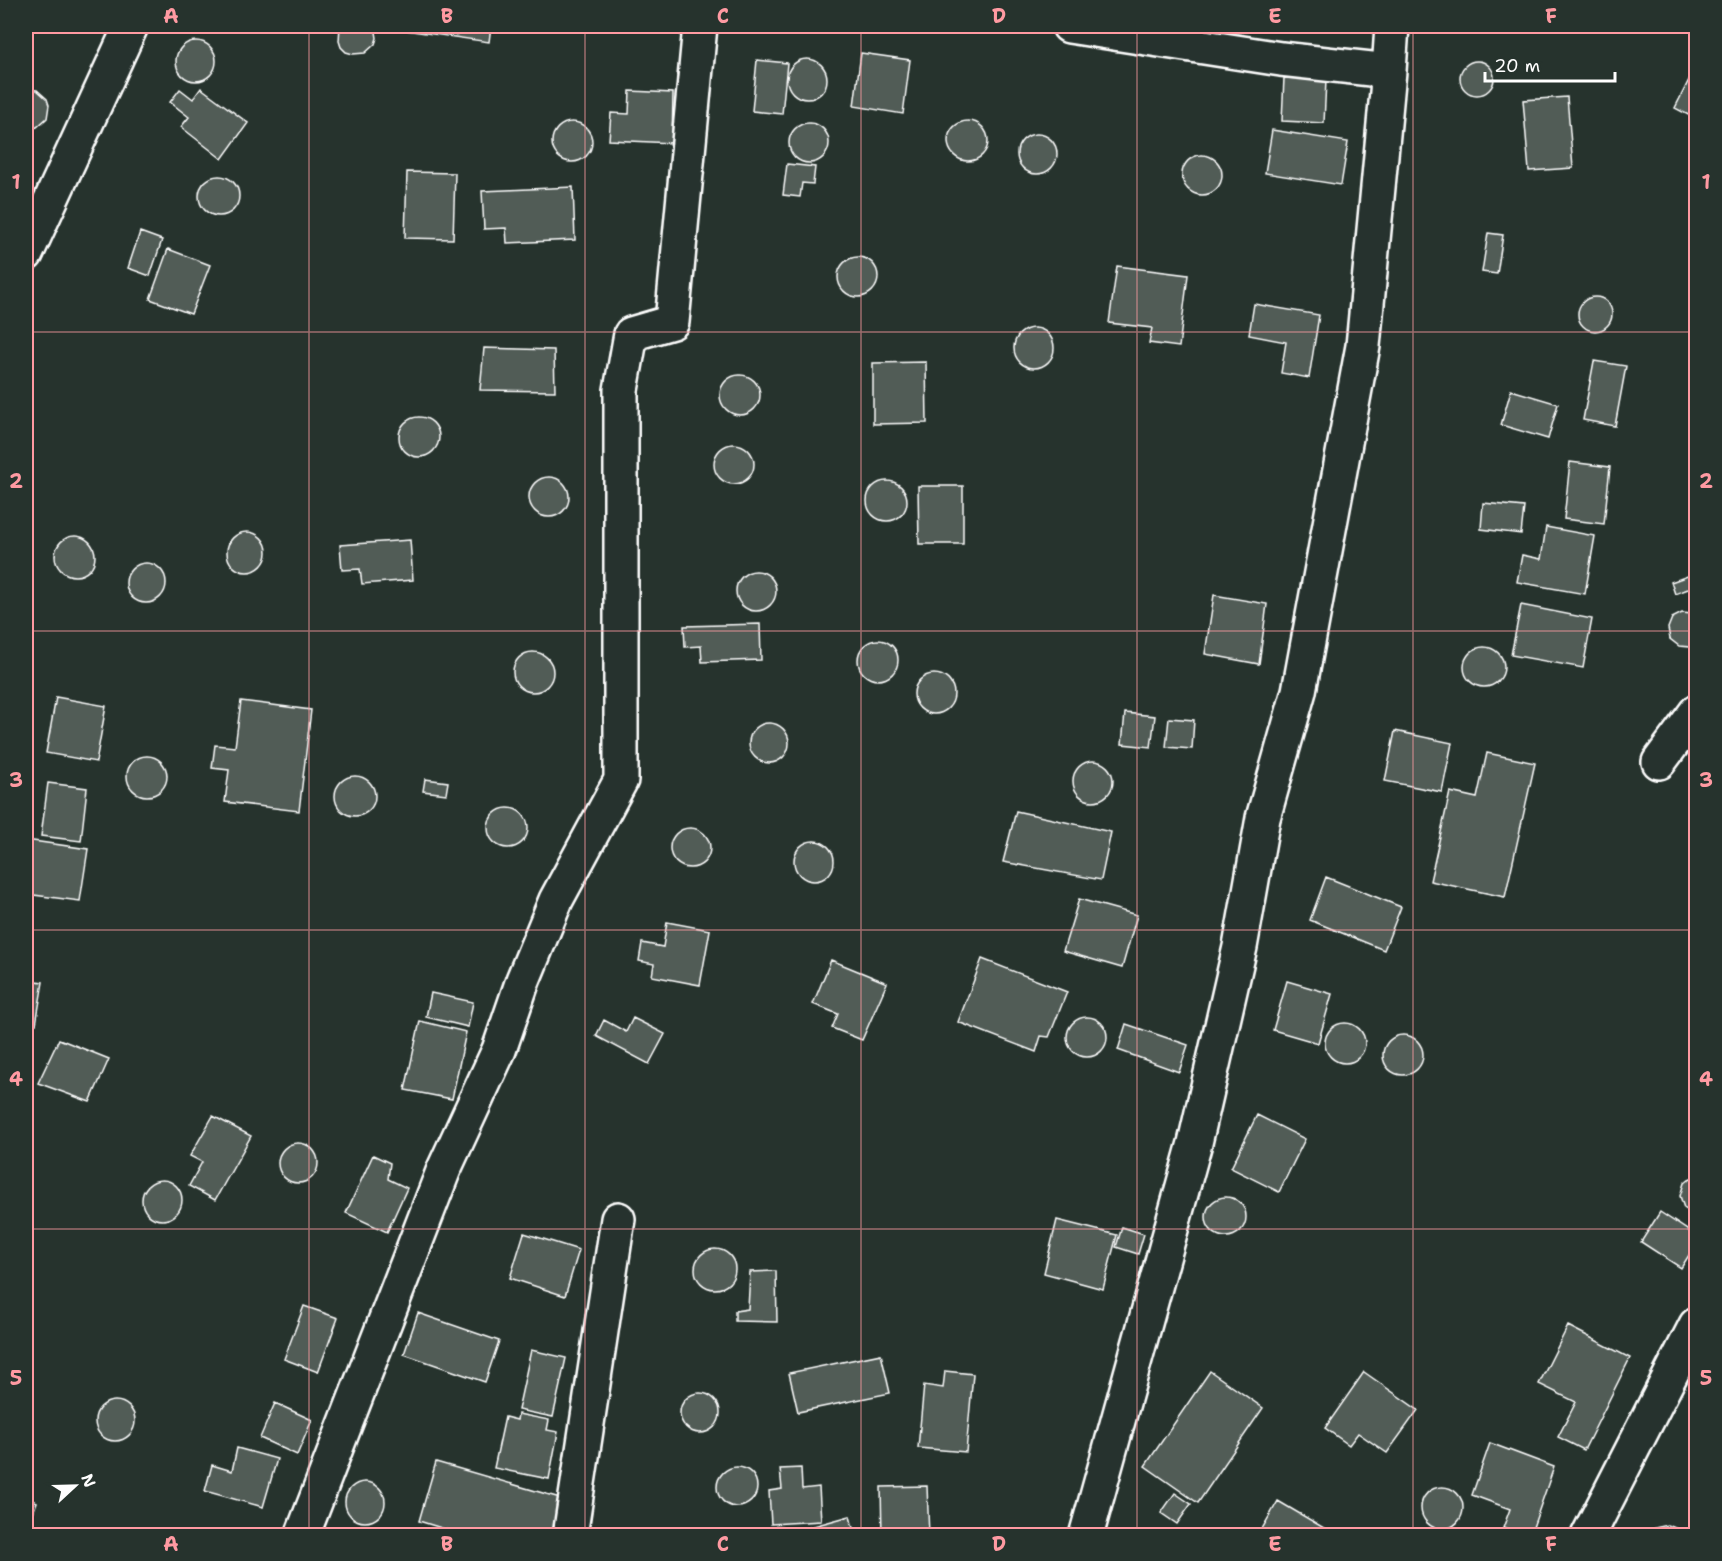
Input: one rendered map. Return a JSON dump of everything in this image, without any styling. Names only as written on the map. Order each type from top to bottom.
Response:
[{"type":"street","points":[[26,254],[131,26]]},
{"type":"street","points":[[302,1536],[444,1169],[499,1050],[523,980],[556,900],[621,780],[621,390],[631,334],[672,322],[700,26]]},
{"type":"street","points":[[1069,26],[1281,59],[1389,71]]},
{"type":"street","points":[[1086,1536],[1195,1143],[1240,947],[1263,818],[1299,691],[1363,346],[1392,26]]},
{"type":"street","points":[[1659,762],[1696,712]]},
{"type":"street","points":[[570,1536],[618,1219]]},
{"type":"street","points":[[1588,1536],[1696,1325]]},
{"type":"building","points":[[340,26],[375,26],[377,38],[375,44],[365,53],[346,52],[339,41]]},
{"type":"building","points":[[398,26],[491,26],[489,42],[397,29]]},
{"type":"building","points":[[196,41],[210,47],[216,61],[210,75],[196,81],[182,75],[176,61],[182,47]]},
{"type":"building","points":[[861,53],[910,60],[903,114],[854,106]]},
{"type":"building","points":[[807,59],[821,65],[827,79],[821,93],[807,99],[793,93],[787,79],[793,65]]},
{"type":"building","points":[[757,60],[787,63],[782,114],[752,111]]},
{"type":"building","points":[[1477,61],[1489,66],[1494,78],[1489,90],[1477,95],[1465,90],[1460,78],[1465,66]]},
{"type":"building","points":[[1692,74],[1696,76],[1696,119],[1675,108]]},
{"type":"building","points":[[1284,78],[1326,80],[1324,123],[1282,121]]},
{"type":"building","points":[[201,88],[248,123],[222,159],[181,127],[189,117],[170,102],[180,89],[193,99]]},
{"type":"building","points":[[26,89],[37,90],[47,99],[49,105],[47,118],[31,129],[26,128]]},
{"type":"building","points":[[630,91],[673,93],[672,143],[609,140],[611,113],[629,114]]},
{"type":"building","points":[[1567,97],[1573,168],[1529,171],[1523,100]]},
{"type":"building","points":[[968,121],[982,127],[988,141],[982,155],[968,161],[954,155],[948,141],[954,127]]},
{"type":"building","points":[[572,122],[586,128],[592,142],[586,156],[572,162],[558,156],[552,142],[558,128]]},
{"type":"building","points":[[809,123],[823,129],[829,143],[823,157],[809,163],[795,157],[789,143],[795,129]]},
{"type":"building","points":[[1272,130],[1348,142],[1341,185],[1265,173]]},
{"type":"building","points":[[1037,134],[1051,140],[1057,154],[1051,168],[1037,174],[1023,168],[1017,154],[1023,140]]},
{"type":"building","points":[[1202,155],[1216,161],[1222,175],[1216,189],[1202,195],[1188,189],[1182,175],[1188,161]]},
{"type":"building","points":[[787,164],[815,167],[813,184],[802,183],[800,197],[783,195]]},
{"type":"building","points":[[407,172],[455,173],[453,239],[405,238]]},
{"type":"building","points":[[219,176],[233,182],[239,196],[233,210],[219,216],[205,210],[199,196],[205,182]]},
{"type":"building","points":[[573,187],[575,240],[507,243],[506,228],[484,229],[482,191]]},
{"type":"building","points":[[140,232],[162,240],[150,276],[128,268]]},
{"type":"building","points":[[1488,233],[1503,235],[1497,274],[1482,272]]},
{"type":"building","points":[[168,249],[210,265],[191,314],[150,299]]},
{"type":"building","points":[[858,257],[872,263],[878,277],[872,291],[858,297],[844,291],[838,277],[844,263]]},
{"type":"building","points":[[1117,266],[1188,275],[1179,347],[1149,343],[1152,328],[1109,323]]},
{"type":"building","points":[[1595,297],[1607,302],[1612,314],[1607,326],[1595,331],[1583,326],[1578,314],[1583,302]]},
{"type":"building","points":[[1254,304],[1319,315],[1309,378],[1281,373],[1286,342],[1249,335]]},
{"type":"building","points":[[1034,328],[1048,334],[1054,348],[1048,362],[1034,368],[1020,362],[1014,348],[1020,334]]},
{"type":"building","points":[[484,348],[554,350],[555,391],[480,390]]},
{"type":"building","points":[[1594,361],[1626,366],[1615,426],[1583,420]]},
{"type":"building","points":[[926,362],[927,423],[873,424],[873,363]]},
{"type":"building","points":[[740,375],[754,381],[760,395],[754,409],[740,415],[726,409],[720,395],[726,381]]},
{"type":"building","points":[[1511,390],[1558,404],[1548,439],[1501,425]]},
{"type":"building","points":[[419,417],[433,423],[439,437],[433,451],[419,457],[405,451],[399,437],[405,423]]},
{"type":"building","points":[[734,444],[748,450],[754,464],[748,478],[734,484],[720,478],[714,464],[720,450]]},
{"type":"building","points":[[1570,462],[1610,467],[1604,524],[1564,519]]},
{"type":"building","points":[[549,477],[563,483],[569,497],[563,511],[549,517],[535,511],[529,497],[535,483]]},
{"type":"building","points":[[887,481],[901,487],[907,501],[901,515],[887,521],[873,515],[867,501],[873,487]]},
{"type":"building","points":[[918,486],[963,486],[963,544],[919,544]]},
{"type":"building","points":[[1483,503],[1524,507],[1521,534],[1481,529]]},
{"type":"building","points":[[1546,527],[1595,536],[1585,594],[1517,582],[1522,555],[1541,559]]},
{"type":"building","points":[[247,532],[261,538],[267,552],[261,566],[247,572],[233,566],[227,552],[233,538]]},
{"type":"building","points":[[75,536],[89,542],[95,556],[89,570],[75,576],[61,570],[55,556],[61,542]]},
{"type":"building","points":[[410,540],[413,580],[362,584],[360,569],[342,570],[340,545]]},
{"type":"building","points":[[146,563],[160,569],[166,583],[160,597],[146,603],[132,597],[126,583],[132,569]]},
{"type":"building","points":[[756,571],[770,577],[776,591],[770,605],[756,611],[742,605],[736,591],[742,577]]},
{"type":"building","points":[[1696,573],[1696,586],[1675,594],[1671,582]]},
{"type":"building","points":[[1214,595],[1267,604],[1259,664],[1205,654]]},
{"type":"building","points":[[1521,605],[1592,619],[1583,668],[1511,655]]},
{"type":"building","points":[[1682,613],[1696,617],[1696,643],[1690,647],[1679,646],[1670,639],[1668,628],[1672,618]]},
{"type":"building","points":[[760,624],[761,660],[702,662],[701,646],[685,647],[684,626]]},
{"type":"building","points":[[878,640],[892,646],[898,660],[892,674],[878,680],[864,674],[858,660],[864,646]]},
{"type":"building","points":[[1484,647],[1498,653],[1504,667],[1498,681],[1484,687],[1470,681],[1464,667],[1470,653]]},
{"type":"building","points":[[533,652],[547,658],[553,672],[547,686],[533,692],[519,686],[513,672],[519,658]]},
{"type":"building","points":[[934,674],[948,680],[954,694],[948,708],[934,714],[920,708],[914,694],[920,680]]},
{"type":"building","points":[[56,697],[106,706],[96,762],[46,753]]},
{"type":"building","points":[[241,701],[311,710],[299,811],[225,802],[229,770],[212,768],[215,745],[235,747]]},
{"type":"building","points":[[1125,713],[1155,716],[1151,747],[1122,744]]},
{"type":"building","points":[[1169,718],[1194,720],[1192,749],[1166,747]]},
{"type":"building","points":[[769,723],[783,729],[789,743],[783,757],[769,763],[755,757],[749,743],[755,729]]},
{"type":"building","points":[[1395,731],[1452,743],[1442,792],[1385,781]]},
{"type":"building","points":[[1487,753],[1535,763],[1505,897],[1430,881],[1450,792],[1477,798]]},
{"type":"building","points":[[147,756],[161,762],[167,776],[161,790],[147,796],[133,790],[127,776],[133,762]]},
{"type":"building","points":[[1093,761],[1107,767],[1113,781],[1107,795],[1093,801],[1079,795],[1073,781],[1079,767]]},
{"type":"building","points":[[355,776],[369,782],[375,796],[369,810],[355,816],[341,810],[335,796],[341,782]]},
{"type":"building","points":[[425,779],[448,782],[446,794],[423,791]]},
{"type":"building","points":[[48,783],[87,788],[81,841],[41,836]]},
{"type":"building","points":[[508,808],[522,814],[528,828],[522,842],[508,848],[494,842],[488,828],[494,814]]},
{"type":"building","points":[[1016,811],[1111,832],[1101,880],[1003,862]]},
{"type":"building","points":[[690,828],[704,834],[710,848],[704,862],[690,868],[676,862],[670,848],[676,834]]},
{"type":"building","points":[[26,840],[88,849],[80,901],[26,894]]},
{"type":"building","points":[[814,841],[828,847],[834,861],[828,875],[814,881],[800,875],[794,861],[800,847]]},
{"type":"building","points":[[1326,877],[1401,907],[1384,950],[1310,920]]},
{"type":"building","points":[[1079,899],[1137,915],[1122,968],[1063,951]]},
{"type":"building","points":[[667,922],[710,930],[700,985],[652,976],[654,964],[639,961],[642,943],[663,947]]},
{"type":"building","points":[[982,959],[1067,992],[1049,1037],[1041,1036],[1036,1052],[958,1022]]},
{"type":"building","points":[[831,960],[887,983],[862,1040],[832,1028],[838,1014],[813,1004]]},
{"type":"building","points":[[26,980],[43,982],[36,1024],[26,1022]]},
{"type":"building","points":[[1287,981],[1332,994],[1318,1043],[1273,1030]]},
{"type":"building","points":[[431,993],[473,1002],[468,1027],[426,1017]]},
{"type":"building","points":[[1087,1017],[1101,1023],[1107,1037],[1101,1051],[1087,1057],[1073,1051],[1067,1037],[1073,1023]]},
{"type":"building","points":[[633,1018],[665,1034],[649,1064],[596,1036],[604,1020],[626,1032]]},
{"type":"building","points":[[420,1021],[466,1032],[452,1099],[405,1090]]},
{"type":"building","points":[[1345,1023],[1359,1029],[1365,1043],[1359,1057],[1345,1063],[1331,1057],[1325,1043],[1331,1029]]},
{"type":"building","points":[[1126,1024],[1188,1045],[1179,1072],[1118,1050]]},
{"type":"building","points":[[1403,1035],[1417,1041],[1423,1055],[1417,1069],[1403,1075],[1389,1069],[1383,1055],[1389,1041]]},
{"type":"building","points":[[59,1039],[109,1059],[90,1102],[38,1083]]},
{"type":"building","points":[[1257,1115],[1305,1139],[1279,1192],[1231,1168]]},
{"type":"building","points":[[213,1116],[251,1136],[215,1200],[189,1186],[202,1162],[190,1156]]},
{"type":"building","points":[[298,1143],[312,1149],[318,1163],[312,1177],[298,1183],[284,1177],[278,1163],[284,1149]]},
{"type":"building","points":[[373,1155],[390,1163],[388,1179],[407,1188],[387,1232],[346,1213]]},
{"type":"building","points":[[1696,1176],[1696,1216],[1684,1208],[1680,1196],[1684,1183]]},
{"type":"building","points":[[162,1180],[176,1186],[182,1200],[176,1214],[162,1220],[148,1214],[142,1200],[148,1186]]},
{"type":"building","points":[[1226,1197],[1240,1203],[1246,1217],[1240,1231],[1226,1237],[1212,1231],[1206,1217],[1212,1203]]},
{"type":"building","points":[[1660,1212],[1696,1236],[1696,1244],[1681,1268],[1641,1242]]},
{"type":"building","points":[[1057,1220],[1117,1235],[1103,1289],[1044,1273]]},
{"type":"building","points":[[1122,1227],[1144,1234],[1138,1254],[1116,1247]]},
{"type":"building","points":[[524,1233],[579,1250],[565,1296],[510,1278]]},
{"type":"building","points":[[715,1249],[729,1255],[735,1269],[729,1283],[715,1289],[701,1283],[695,1269],[701,1255]]},
{"type":"building","points":[[776,1271],[777,1322],[735,1321],[735,1311],[748,1309],[750,1272]]},
{"type":"building","points":[[304,1306],[338,1318],[318,1372],[284,1359]]},
{"type":"building","points":[[418,1313],[499,1341],[485,1382],[404,1354]]},
{"type":"building","points":[[1568,1326],[1630,1358],[1584,1450],[1558,1437],[1576,1402],[1539,1384]]},
{"type":"building","points":[[531,1350],[566,1358],[553,1417],[518,1410]]},
{"type":"building","points":[[881,1354],[890,1393],[798,1412],[789,1373]]},
{"type":"building","points":[[945,1371],[973,1374],[966,1452],[918,1448],[924,1385],[943,1388]]},
{"type":"building","points":[[1210,1371],[1263,1408],[1198,1503],[1145,1466]]},
{"type":"building","points":[[1364,1372],[1418,1410],[1387,1453],[1358,1433],[1349,1445],[1325,1428]]},
{"type":"building","points":[[700,1393],[714,1399],[720,1413],[714,1427],[700,1433],[686,1427],[680,1413],[686,1399]]},
{"type":"building","points":[[115,1401],[129,1407],[135,1421],[129,1435],[115,1441],[101,1435],[95,1421],[101,1407]]},
{"type":"building","points":[[275,1403],[312,1420],[297,1455],[260,1438]]},
{"type":"building","points":[[518,1414],[549,1420],[547,1430],[558,1432],[549,1479],[494,1468],[505,1417],[517,1420]]},
{"type":"building","points":[[1490,1443],[1554,1467],[1530,1536],[1522,1536],[1503,1528],[1510,1509],[1472,1495]]},
{"type":"building","points":[[237,1448],[277,1459],[263,1507],[205,1491],[212,1465],[232,1471]]},
{"type":"building","points":[[436,1462],[567,1500],[557,1536],[467,1536],[419,1521]]},
{"type":"building","points":[[737,1467],[751,1473],[757,1487],[751,1501],[737,1507],[723,1501],[717,1487],[723,1473]]},
{"type":"building","points":[[801,1468],[802,1489],[819,1487],[821,1521],[771,1524],[769,1491],[782,1489],[780,1469]]},
{"type":"building","points":[[365,1482],[379,1488],[385,1502],[379,1516],[365,1522],[351,1516],[345,1502],[351,1488]]},
{"type":"building","points":[[927,1486],[929,1536],[882,1536],[881,1487]]},
{"type":"building","points":[[1442,1487],[1457,1493],[1463,1508],[1457,1523],[1442,1529],[1427,1523],[1421,1508],[1427,1493]]},
{"type":"building","points":[[1175,1493],[1191,1504],[1177,1524],[1161,1513]]},
{"type":"building","points":[[26,1498],[37,1502],[28,1527],[51,1536],[26,1536]]},
{"type":"building","points":[[1278,1501],[1324,1528],[1320,1536],[1258,1536]]},
{"type":"building","points":[[850,1516],[855,1536],[812,1536],[810,1527]]},
{"type":"building","points":[[1668,1525],[1680,1530],[1685,1536],[1649,1536],[1655,1528]]}]
